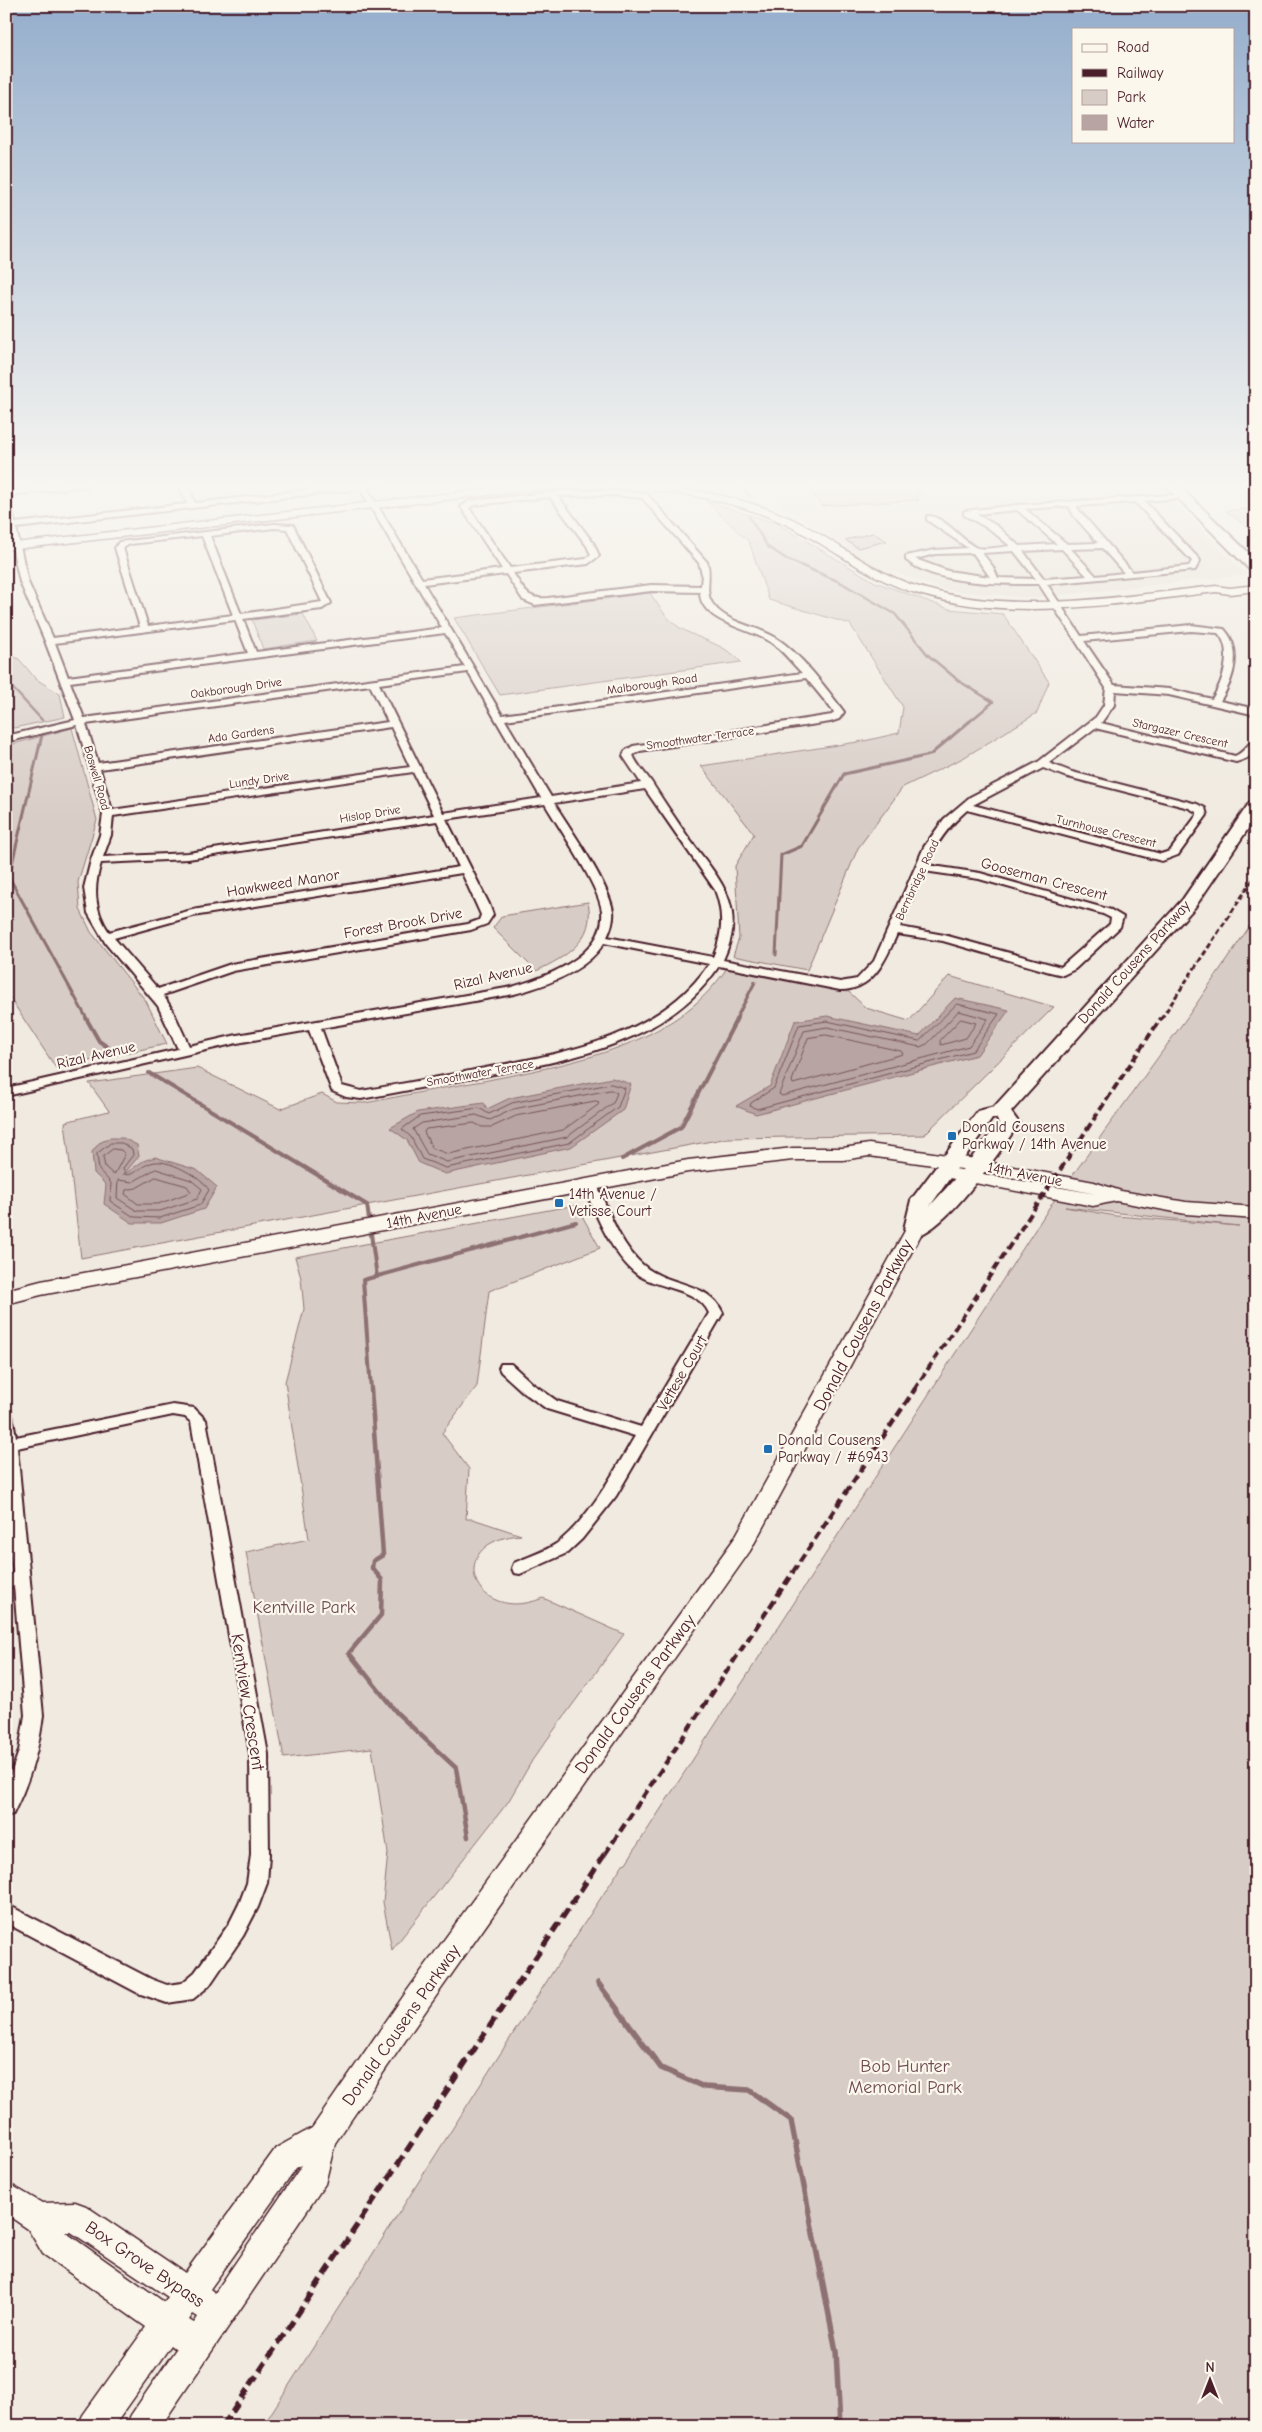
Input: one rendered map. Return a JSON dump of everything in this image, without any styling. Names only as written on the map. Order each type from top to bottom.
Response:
[{"type":"main road","name":"Donald Cousens Parkway","points":[[142,2426],[315,2174],[322,2138],[423,1992],[742,1545],[915,1229],[917,1214],[922,1200],[985,1115],[1001,1110],[1189,903],[1256,805]]},
{"type":"main road","name":"Donald Cousens Parkway","points":[[915,1229],[930,1220],[972,1171],[1009,1123],[1001,1110]]},
{"type":"main road","name":"14th Avenue","points":[[6,1297],[41,1288],[688,1166],[793,1154],[843,1154],[865,1162],[948,1167],[972,1171]]},
{"type":"main road","name":"Donald Cousens Parkway","points":[[94,2426],[188,2292],[286,2158],[322,2138]]},
{"type":"main road","points":[[6,2197],[39,2218],[54,2243],[198,2345]]},
{"type":"main road","name":"Box Grove Bypass","points":[[39,2218],[74,2217],[220,2314]]},
{"type":"street","name":"Boswell Road","points":[[31,597],[50,641],[80,722],[92,767],[108,814],[107,827],[90,882],[90,902],[100,926],[107,936],[164,1006],[184,1051]]},
{"type":"street","points":[[135,597],[145,629]]},
{"type":"street","points":[[230,597],[253,655]]},
{"type":"street","points":[[50,641],[322,606],[327,603],[325,597]]},
{"type":"street","name":"Rizal Avenue","points":[[6,1092],[184,1051],[522,988],[569,968],[587,955],[601,939],[608,918],[606,899],[429,597]]},
{"type":"street","points":[[526,597],[535,602],[572,597]]},
{"type":"street","name":"Smoothwater Terrace","points":[[314,1026],[336,1088],[350,1094],[361,1095],[555,1059],[608,1043],[648,1025],[685,1000],[707,977],[716,962],[728,930],[728,913],[721,890],[628,756],[631,750],[839,715],[837,709],[783,648],[772,640],[724,618],[713,610],[705,597]]},
{"type":"street","points":[[955,597],[990,604],[1058,606],[1137,597]]},
{"type":"street","points":[[1053,597],[1111,688],[1162,691],[1256,712]]},
{"type":"street","points":[[1080,639],[1191,628],[1222,631],[1228,641],[1229,665],[1223,691],[1215,702]]},
{"type":"street","points":[[65,680],[448,630]]},
{"type":"street","name":"Oakborough Drive","points":[[6,739],[41,729],[80,722],[471,669]]},
{"type":"street","name":"Malborough Road","points":[[500,718],[807,675]]},
{"type":"street","name":"Forest Brook Drive","points":[[156,994],[230,968],[478,925],[483,922],[487,915],[466,869],[414,769],[373,682]]},
{"type":"street","name":"Bernbridge Road","points":[[601,939],[840,986],[851,986],[861,982],[875,968],[894,930],[929,847],[940,831],[966,806],[1001,784],[1042,764],[1100,718],[1109,707],[1111,688]]},
{"type":"street","name":"Ada Gardens","points":[[92,767],[393,724]]},
{"type":"street","name":"Stargazer Crescent","points":[[1092,724],[1236,758],[1247,755],[1256,743]]},
{"type":"street","name":"Turnhouse Crescent","points":[[966,806],[1162,858],[1174,853],[1202,815],[1202,810],[1192,806],[1068,774],[1042,764]]},
{"type":"street","name":"Lundy Drive","points":[[108,814],[414,769]]},
{"type":"street","name":"Hislop Drive","points":[[96,860],[181,857],[648,786]]},
{"type":"street","name":"Gooseman Crescent","points":[[894,930],[944,938],[1036,966],[1064,971],[1116,925],[1118,921],[1117,917],[1107,912],[994,880],[920,867]]},
{"type":"street","name":"Hawkweed Manor","points":[[107,936],[177,916],[466,869]]},
{"type":"street","name":"14th Avenue","points":[[972,1171],[1093,1200],[1117,1196],[1186,1208],[1256,1213]]},
{"type":"street","name":"Vettese Court","points":[[520,1568],[561,1548],[576,1535],[610,1492],[716,1313],[714,1305],[706,1298],[647,1275],[635,1266],[615,1236],[590,1185]]},
{"type":"street","points":[[506,1368],[528,1388],[552,1405],[646,1434]]},
{"type":"street","name":"Kentview Crescent","points":[[6,1913],[145,1986],[167,1994],[186,1992],[202,1979],[236,1930],[248,1907],[257,1883],[260,1845],[259,1754],[198,1420],[189,1412],[173,1410],[8,1445]]},
{"type":"street","points":[[6,1414],[14,1580],[34,1698],[33,1729],[22,1774],[6,1808]]},
{"type":"green space","points":[[615,597],[653,597],[663,612],[680,628],[728,651],[741,662],[500,695],[454,618]]},
{"type":"green space","points":[[768,597],[917,597],[949,609],[1003,614],[1049,682],[1037,713],[963,758],[903,787],[858,848],[807,970],[733,956],[739,938],[735,866],[754,834],[701,766],[864,741],[899,733],[903,707],[850,624],[769,600]]},
{"type":"green space","points":[[303,614],[317,641],[263,649],[252,620]]},
{"type":"green space","points":[[6,653],[19,659],[36,679],[60,694],[65,717],[14,728],[6,723]]},
{"type":"green space","points":[[72,728],[97,820],[78,882],[80,909],[91,932],[146,1001],[167,1044],[56,1068],[6,992],[6,746]]},
{"type":"green space","points":[[588,902],[589,915],[583,937],[568,953],[536,971],[493,928],[502,916]]},
{"type":"green space","name":"Bob Hunter Memorial Park","points":[[1256,917],[1256,2426],[263,2426],[532,2004],[623,1864],[626,1863],[1051,1205],[1188,1016]],"holes":[[[1065,1207],[1235,1226],[1116,1216]]]},
{"type":"green space","points":[[727,968],[849,992],[866,1008],[909,1021],[949,976],[1054,1007],[924,1135],[728,1138],[81,1258],[65,1122],[109,1111],[89,1083],[197,1068],[280,1109],[322,1094],[337,1102],[365,1103],[554,1066],[620,1047],[651,1033],[680,1016],[705,995]]},
{"type":"green space","name":"Kentville Park","points":[[576,1205],[600,1248],[489,1291],[477,1386],[442,1433],[469,1469],[466,1519],[473,1519],[521,1535],[496,1541],[481,1551],[474,1565],[476,1580],[484,1592],[499,1601],[519,1604],[543,1598],[624,1634],[533,1759],[508,1802],[392,1950],[383,1902],[388,1853],[372,1748],[284,1758],[246,1552],[309,1539],[285,1382],[304,1309],[301,1278],[295,1257]]},
{"type":"water","points":[[955,998],[1009,1010],[977,1055],[756,1114],[736,1106],[770,1086],[795,1021],[827,1016],[919,1036]]},
{"type":"water","points":[[612,1078],[631,1084],[623,1110],[571,1147],[445,1174],[419,1163],[407,1140],[390,1128],[418,1112],[484,1103],[487,1109],[510,1098]]},
{"type":"water","points":[[110,1138],[123,1138],[137,1145],[139,1156],[123,1175],[143,1161],[155,1157],[197,1170],[217,1187],[204,1209],[161,1223],[132,1223],[104,1204],[106,1185],[94,1173],[92,1152],[99,1143]]},
{"type":"waterway","points":[[867,597],[895,614],[928,655],[959,681],[993,702],[969,722]]},
{"type":"waterway","points":[[6,681],[42,720]]},
{"type":"waterway","points":[[776,955],[781,855],[802,846],[844,774],[930,755],[970,721]]},
{"type":"waterway","points":[[42,735],[9,877],[87,1019]]},
{"type":"waterway","points":[[736,1019],[755,982]]},
{"type":"waterway","points":[[86,1018],[99,1041],[113,1051]]},
{"type":"waterway","points":[[622,1159],[681,1127],[737,1018]]},
{"type":"waterway","points":[[149,1073],[367,1205],[369,1219]]},
{"type":"waterway","points":[[377,1276],[576,1222]]},
{"type":"waterway","points":[[371,1234],[377,1276]]},
{"type":"waterway","points":[[371,1390],[363,1280],[377,1276]]},
{"type":"waterway","points":[[371,1389],[383,1555],[373,1561],[372,1568],[382,1580],[381,1615],[349,1653],[397,1713],[456,1768],[468,1837]]},
{"type":"waterway","points":[[598,1983],[661,2068],[704,2087],[749,2090],[791,2120],[836,2351],[840,2426]]},
{"type":"railway","points":[[1161,1019],[1256,875]]},
{"type":"railway","points":[[914,1390],[1161,1018]]},
{"type":"railway","points":[[605,1854],[915,1389]]},
{"type":"railway","points":[[223,2426],[606,1852]]},
{"type":"place","name":"Donald Cousens Parkway / 14th Avenue","points":[[952,1136]]},
{"type":"place","name":"14th Avenue / Vetisse Court","points":[[559,1203]]},
{"type":"place","name":"Donald Cousens Parkway / #6943","points":[[768,1449]]}]
